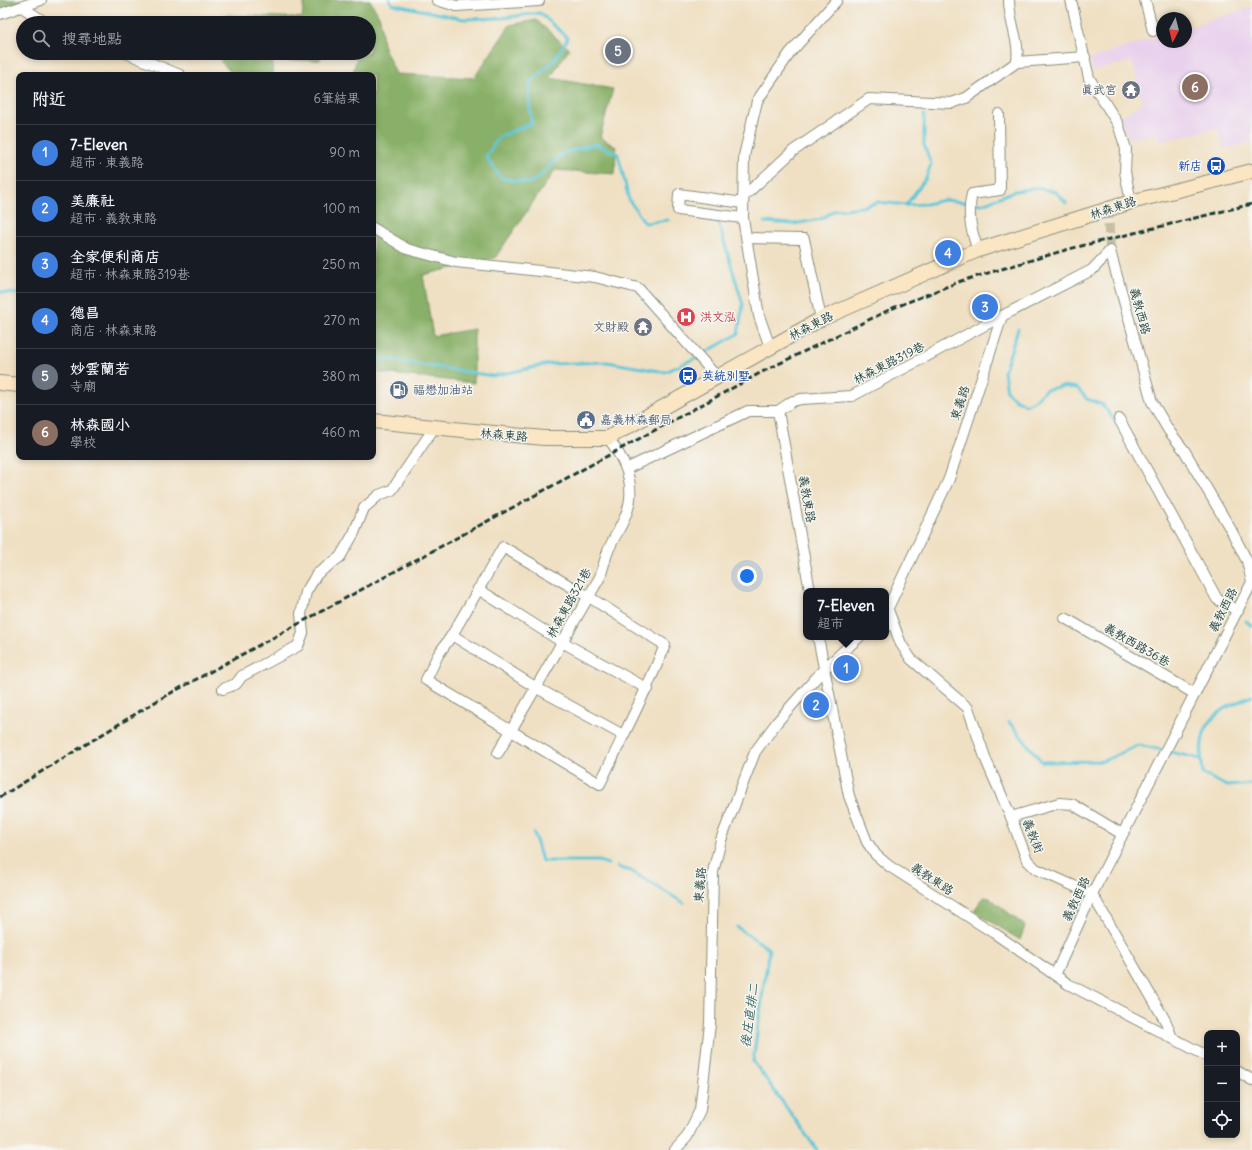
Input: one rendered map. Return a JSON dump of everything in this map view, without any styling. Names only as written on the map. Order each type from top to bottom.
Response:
[{"type":"main road","name":"林森東路","points":[[376,422],[544,438],[608,438],[821,319],[978,250],[1131,202],[1252,171]]},
{"type":"main road","points":[[0,383],[16,385]]},
{"type":"street","points":[[0,14],[41,0]]},
{"type":"street","points":[[436,0],[456,6],[539,1]]},
{"type":"street","points":[[770,347],[759,316],[743,218],[744,156],[757,101],[790,52],[837,0]]},
{"type":"street","points":[[1009,0],[1009,13],[1019,50],[1017,62]]},
{"type":"street","points":[[1071,0],[1089,78],[1118,124],[1126,149],[1125,172],[1131,202]]},
{"type":"street","points":[[1145,0],[1153,31]]},
{"type":"street","points":[[22,7],[36,16]]},
{"type":"street","points":[[743,218],[678,210],[679,194],[743,200],[793,151],[870,99],[952,103],[966,98],[1017,62],[1085,57]]},
{"type":"street","points":[[143,60],[173,72]]},
{"type":"street","points":[[978,250],[971,231],[969,206],[972,194],[1000,190],[999,114]]},
{"type":"street","points":[[376,230],[407,249],[456,262],[595,277],[638,288],[717,377]]},
{"type":"street","points":[[747,238],[804,239],[821,319]]},
{"type":"street","name":"義教西路","points":[[1002,316],[1092,270],[1110,250],[1152,402],[1169,431],[1184,450],[1247,561],[1252,582],[1122,834],[1092,894],[1055,976]]},
{"type":"street","name":"林森東路319巷","points":[[778,411],[793,401],[801,399],[852,396],[1002,316]]},
{"type":"street","name":"東義路","points":[[889,607],[949,479],[1002,316]]},
{"type":"street","points":[[626,468],[748,411],[778,411]]},
{"type":"street","name":"義教東路","points":[[778,411],[809,588]]},
{"type":"street","points":[[1119,419],[1176,520],[1217,599],[1238,611]]},
{"type":"street","points":[[223,689],[236,684],[242,676],[298,646],[303,633],[301,614],[306,592],[316,574],[340,556],[354,533],[364,508],[379,495],[392,490],[434,428]]},
{"type":"street","name":"林森東路321巷","points":[[498,752],[600,577],[609,550],[626,516],[631,490],[631,480],[618,451],[608,438]]},
{"type":"street","points":[[503,547],[588,597],[665,645],[648,689],[623,735],[600,784],[426,680],[438,656],[452,635],[478,589],[503,547]]},
{"type":"street","points":[[478,589],[562,642],[648,689]]},
{"type":"street","name":"義教街","points":[[889,616],[900,644],[911,659],[968,708],[986,760],[1011,817],[1027,860],[1036,869],[1092,894]]},
{"type":"street","name":"義教西路36巷","points":[[1066,618],[1195,694]]},
{"type":"street","points":[[452,635],[536,687],[623,735]]},
{"type":"street","name":"義教東路","points":[[819,640],[849,796],[867,842],[876,855],[889,866],[994,933],[1055,976],[1172,1038]]},
{"type":"street","name":"東義路","points":[[675,1150],[687,1137],[700,1110],[710,1024],[712,872],[721,840],[755,752],[777,722],[824,669],[856,640]]},
{"type":"street","points":[[1011,817],[1059,803],[1072,804],[1122,834]]},
{"type":"street","points":[[1092,894],[1166,1022],[1172,1038],[1204,1054]]},
{"type":"street","points":[[1240,1073],[1252,1080]]},
{"type":"shaded area","points":[[1252,7],[1252,142],[1223,149],[1218,128],[1160,142],[1158,133],[1130,139],[1118,118],[1143,103],[1132,61],[1093,71],[1089,59],[1156,37],[1156,48],[1192,48],[1192,26]]},
{"type":"green space","points":[[0,0],[32,0],[0,12]]},
{"type":"green space","points":[[304,0],[370,0],[380,18],[383,45],[396,74],[474,78],[510,25],[536,20],[569,49],[550,78],[613,89],[600,137],[616,147],[615,174],[555,170],[495,258],[423,275],[433,336],[474,329],[474,383],[376,372],[376,72],[353,72],[356,60],[376,60],[376,16],[302,16]]},
{"type":"green space","points":[[224,15],[250,16],[224,16]]},
{"type":"green space","points":[[221,60],[320,60],[273,61],[272,72],[231,72],[221,62]]},
{"type":"green space","points":[[983,897],[990,898],[1025,926],[1020,940],[974,911]]},
{"type":"waterway","points":[[390,0],[392,4],[464,19],[502,18],[540,13],[568,38],[553,62],[530,82],[529,102],[532,123],[499,137],[486,157],[501,178],[529,183],[536,180],[563,153],[595,144],[618,154],[629,200],[645,223],[668,220]]},
{"type":"waterway","points":[[906,205],[926,178],[931,164],[924,145],[924,114]]},
{"type":"waterway","points":[[765,222],[794,224],[821,219],[835,210],[862,207],[878,202],[906,205],[926,204],[944,200],[982,204],[1015,191],[1038,188],[1056,192],[1066,203]]},
{"type":"waterway","points":[[701,355],[738,334],[743,305],[718,221]]},
{"type":"waterway","points":[[0,292],[16,294]]},
{"type":"waterway","points":[[1018,329],[1004,372],[1007,392],[1015,399],[1026,405],[1035,400],[1045,390],[1063,386],[1077,388],[1087,399],[1103,405],[1114,420]]},
{"type":"waterway","points":[[376,357],[493,376],[549,364],[607,362],[665,372],[696,358]]},
{"type":"waterway","points":[[1246,621],[1252,626]]},
{"type":"waterway","points":[[1252,696],[1225,709],[1216,715],[1209,723],[1204,733],[1201,758],[1203,774],[1227,786],[1252,784]]},
{"type":"waterway","points":[[1009,722],[1042,762],[1103,761],[1139,745],[1201,759]]},
{"type":"waterway","name":"後庄直排二","points":[[534,833],[542,861],[599,861],[608,864]]},
{"type":"waterway","name":"後庄直排二","points":[[617,867],[631,871],[684,903]]},
{"type":"waterway","name":"後庄直排二","points":[[737,927],[769,949],[753,1061],[817,1150]]},
{"type":"tunnel","points":[[1108,209],[1110,251]]},
{"type":"railway","points":[[0,797],[160,699],[762,372],[893,308],[961,281],[1069,249],[1252,204]]},
{"type":"place","name":"妙雲蘭若","points":[[618,51]]},
{"type":"place","name":"林森國小","points":[[1195,87]]},
{"type":"place","name":"真武宮","points":[[1131,90]]},
{"type":"place","name":"新店","points":[[1216,166]]},
{"type":"place","name":"德昌","points":[[948,253]]},
{"type":"place","name":"全家便利商店","points":[[985,307]]},
{"type":"place","name":"洪文泓","points":[[686,317]]},
{"type":"place","name":"文財殿","points":[[643,327]]},
{"type":"place","name":"英統別墅","points":[[688,376]]},
{"type":"place","name":"福懋加油站","points":[[399,390]]},
{"type":"place","name":"嘉義林森郵局","points":[[586,420]]},
{"type":"place","name":"7-Eleven","points":[[846,668]]},
{"type":"place","name":"美廉社","points":[[816,705]]}]
